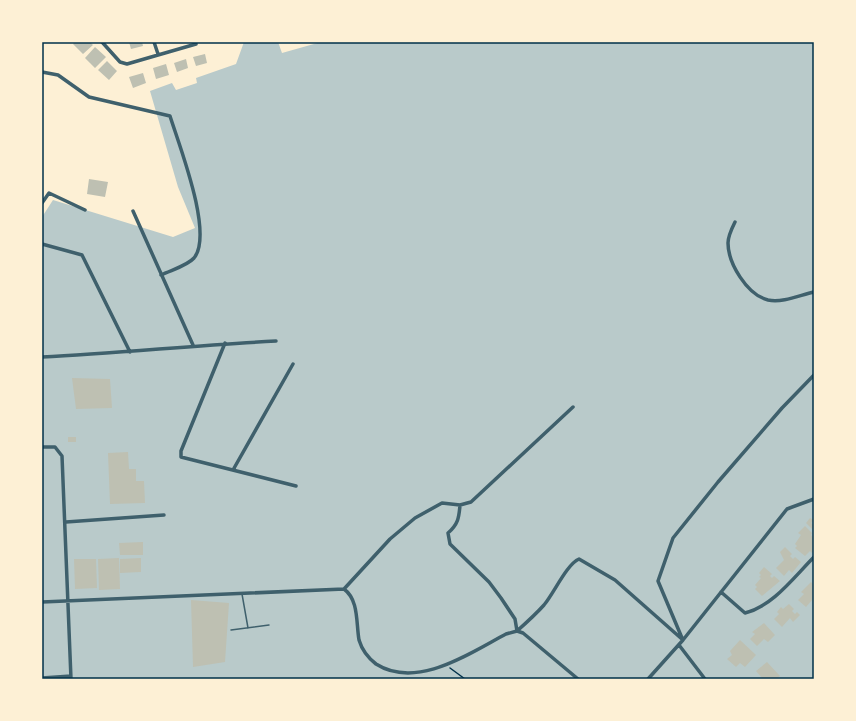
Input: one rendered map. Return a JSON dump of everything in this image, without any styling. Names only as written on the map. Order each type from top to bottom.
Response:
[{"type":"street","points":[[102,42],[120,62],[127,64],[196,44]]},
{"type":"street","points":[[154,42],[158,54]]},
{"type":"street","points":[[42,72],[58,75],[89,97],[170,116],[198,213],[201,235],[200,246],[193,260],[161,275]]},
{"type":"street","points":[[42,203],[48,193],[85,210]]},
{"type":"street","points":[[133,211],[193,345]]},
{"type":"street","points":[[734,222],[728,240],[729,253],[733,267],[754,292],[768,300],[784,300],[814,292]]},
{"type":"street","points":[[42,244],[82,255],[130,352]]},
{"type":"street","points":[[42,357],[130,352],[193,345],[276,341]]},
{"type":"street","points":[[225,343],[181,452],[181,457],[296,486]]},
{"type":"street","points":[[233,470],[293,364]]},
{"type":"street","points":[[683,640],[658,581],[673,538],[728,470],[814,375]]},
{"type":"street","points":[[344,589],[390,539],[414,518],[442,503],[460,505],[471,502],[573,407]]},
{"type":"street","points":[[42,447],[55,447],[62,456],[66,522],[71,678],[42,678]]},
{"type":"street","points":[[648,679],[679,645],[787,509],[814,499]]},
{"type":"street","points":[[460,505],[459,519],[448,533],[450,544],[489,582],[515,618],[517,631]]},
{"type":"street","points":[[66,522],[164,515]]},
{"type":"street","points":[[721,592],[745,613],[756,610],[776,595],[814,557]]},
{"type":"street","points":[[42,602],[242,592],[344,589],[352,596],[354,602],[359,640],[363,651],[371,660],[384,668],[398,673],[428,670],[445,665],[506,634],[517,631],[544,605],[563,579],[572,562],[579,559],[615,580],[683,640]]},
{"type":"street","points":[[517,631],[531,638],[578,679]]},
{"type":"street","points":[[679,645],[705,679]]},
{"type":"lane","points":[[242,592],[248,628]]},
{"type":"lane","points":[[231,630],[269,625]]},
{"type":"path","points":[[445,665],[465,679]]},
{"type":"shaded area","points":[[244,42],[278,42],[282,53],[321,42],[814,42],[814,679],[42,679],[42,217],[53,200],[173,237],[195,228],[178,187],[150,91],[172,83],[176,90],[197,83],[196,78],[236,64]]},
{"type":"building","points":[[75,42],[90,42],[93,45],[83,54],[73,44]]},
{"type":"building","points":[[129,42],[142,42],[143,46],[131,49]]},
{"type":"building","points":[[95,47],[106,57],[95,68],[85,58]]},
{"type":"building","points":[[205,54],[207,63],[196,66],[193,57]]},
{"type":"building","points":[[186,59],[188,68],[177,72],[174,63]]},
{"type":"building","points":[[107,61],[117,71],[109,80],[98,70]]},
{"type":"building","points":[[166,64],[169,75],[156,79],[153,68]]},
{"type":"building","points":[[143,73],[146,83],[133,88],[129,77]]},
{"type":"building","points":[[89,179],[108,182],[105,197],[87,194]]},
{"type":"building","points":[[72,378],[110,379],[112,408],[76,409]]},
{"type":"building","points":[[68,437],[76,437],[76,442],[68,442]]},
{"type":"building","points":[[128,452],[129,469],[136,469],[136,481],[144,481],[145,503],[110,504],[108,453]]},
{"type":"building","points":[[810,518],[814,520],[811,523],[814,525],[814,531],[806,523]]},
{"type":"building","points":[[805,526],[812,533],[811,535],[813,537],[814,536],[814,550],[812,553],[810,551],[805,556],[795,548],[797,546],[795,544],[801,535],[798,533]]},
{"type":"building","points":[[143,542],[143,555],[120,555],[119,543]]},
{"type":"building","points":[[785,547],[792,554],[790,556],[793,559],[795,557],[801,562],[792,573],[789,570],[784,576],[776,568],[784,560],[780,552]]},
{"type":"building","points":[[119,558],[120,589],[99,590],[98,559]]},
{"type":"building","points":[[141,558],[141,572],[120,573],[120,559]]},
{"type":"building","points":[[74,559],[96,559],[97,588],[75,589]]},
{"type":"building","points":[[764,567],[772,574],[770,576],[772,578],[774,576],[780,581],[762,596],[755,589],[757,587],[755,585],[761,578],[759,577],[761,575],[759,573]]},
{"type":"building","points":[[811,582],[814,585],[814,600],[813,599],[806,607],[798,600],[804,594],[801,592]]},
{"type":"building","points":[[191,600],[229,603],[225,662],[193,667]]},
{"type":"building","points":[[789,604],[794,609],[792,611],[795,614],[797,612],[800,615],[793,622],[790,618],[782,627],[774,619],[779,614],[777,612],[781,607],[783,609]]},
{"type":"building","points":[[764,623],[775,635],[768,642],[764,639],[757,646],[750,639],[755,634],[752,632]]},
{"type":"building","points":[[740,640],[756,655],[745,667],[740,663],[736,667],[727,659],[732,655],[730,651]]},
{"type":"building","points":[[767,662],[780,676],[776,679],[763,679],[756,671]]}]
